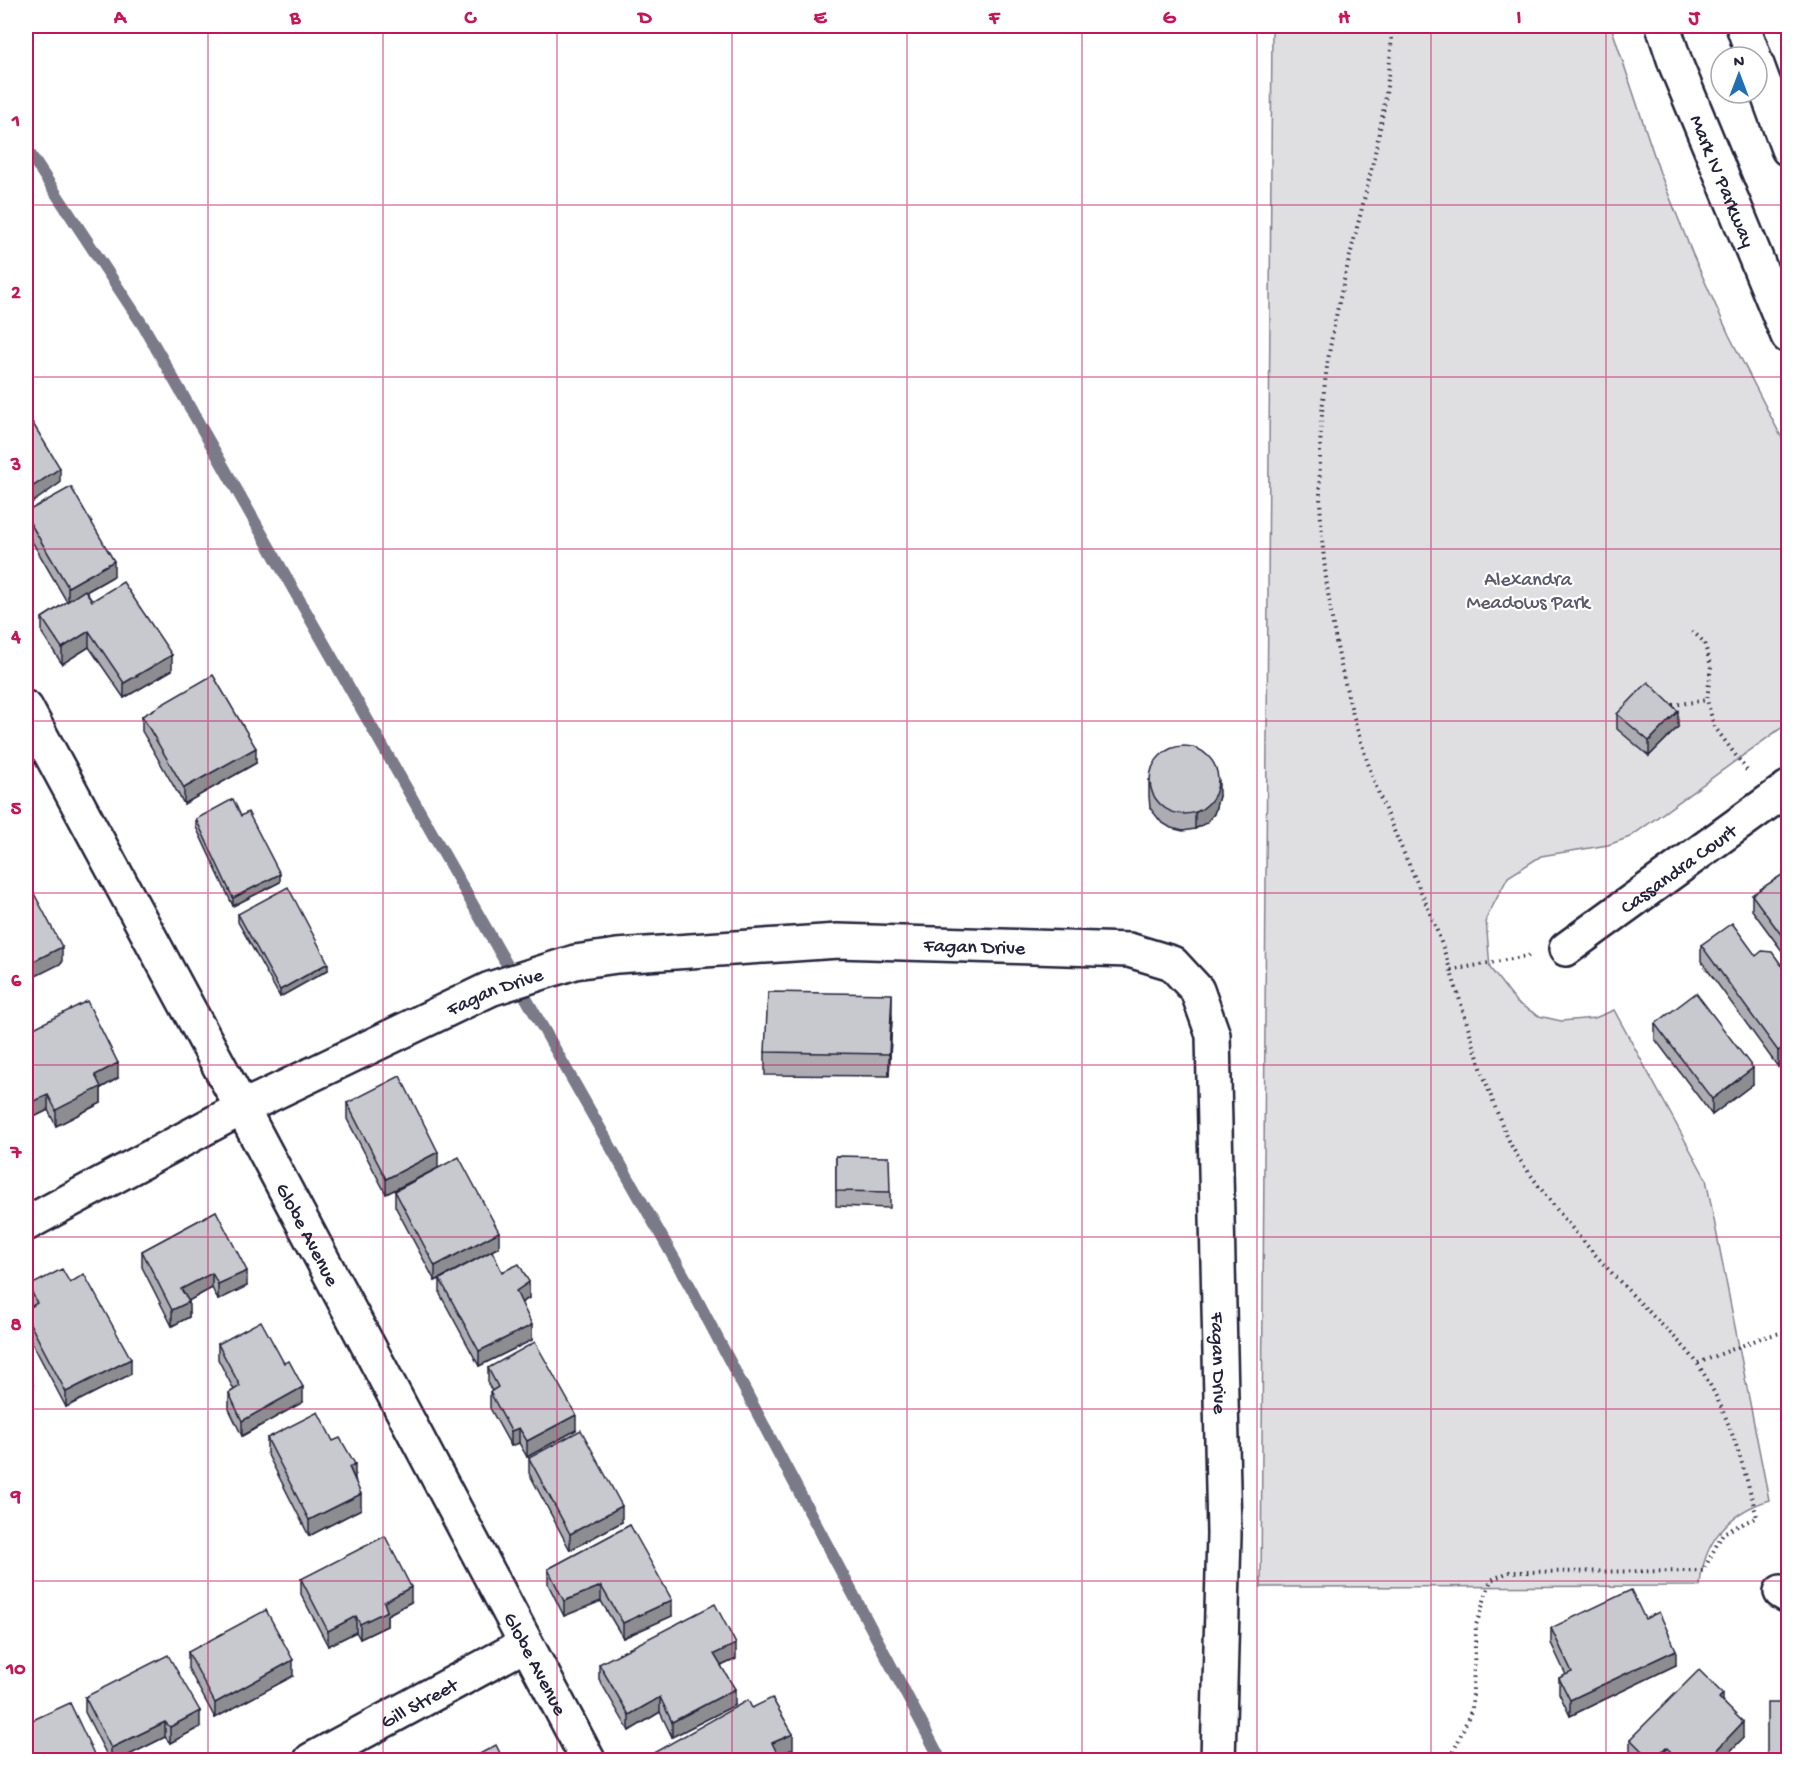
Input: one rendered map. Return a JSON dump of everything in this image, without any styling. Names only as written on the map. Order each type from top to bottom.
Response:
[{"type":"street","name":"Mark IV Parkway","points":[[1663,26],[1676,65],[1788,336]]},
{"type":"street","points":[[1743,26],[1750,45]]},
{"type":"street","points":[[1769,98],[1788,149]]},
{"type":"street","name":"Globe Avenue","points":[[26,708],[242,1108],[588,1761]]},
{"type":"street","name":"Cassandra Court","points":[[1566,949],[1788,788]]},
{"type":"street","name":"Fagan Drive","points":[[26,1224],[242,1108],[490,989],[575,962],[617,956],[838,941],[1129,950],[1172,963],[1197,990],[1213,1035],[1217,1130],[1224,1534],[1218,1761]]},
{"type":"street","name":"Gill Street","points":[[311,1761],[526,1644]]},
{"type":"path","points":[[1392,26],[1383,125],[1337,309],[1324,390],[1320,471],[1325,559],[1340,661],[1354,721],[1378,793],[1417,878],[1451,970],[1483,1077],[1513,1150],[1591,1252],[1698,1364],[1728,1418],[1757,1517],[1724,1533],[1703,1571],[1509,1572],[1491,1581],[1476,1625],[1472,1709],[1450,1761]]},
{"type":"path","points":[[1692,631],[1704,642],[1711,666],[1707,700],[1714,726],[1748,772]]},
{"type":"path","points":[[1663,712],[1673,705],[1707,700]]},
{"type":"path","points":[[1451,970],[1566,949]]},
{"type":"path","points":[[1698,1364],[1761,1338],[1788,1331]]},
{"type":"green space","name":"Alexandra Meadows Park","points":[[1272,26],[1611,26],[1660,173],[1693,255],[1729,335],[1788,450],[1788,723],[1630,837],[1608,845],[1541,856],[1508,877],[1486,919],[1490,968],[1517,1003],[1539,1016],[1561,1021],[1595,1018],[1614,1010],[1706,1179],[1769,1500],[1741,1513],[1720,1531],[1706,1556],[1700,1586],[1261,1587]]},
{"type":"building","points":[[26,412],[60,468],[26,491]]},
{"type":"building","points":[[71,487],[114,561],[68,587],[26,516],[26,512]]},
{"type":"building","points":[[123,582],[172,655],[124,683],[89,631],[62,648],[42,618],[85,590],[92,601]]},
{"type":"building","points":[[213,675],[256,748],[184,788],[142,716]]},
{"type":"building","points":[[1648,682],[1678,711],[1649,741],[1617,714]]},
{"type":"building","points":[[1177,746],[1191,746],[1203,751],[1213,761],[1218,780],[1213,799],[1203,809],[1191,814],[1177,814],[1165,809],[1155,799],[1150,787],[1150,773],[1155,761],[1165,751]]},
{"type":"building","points":[[233,799],[241,816],[248,812],[280,874],[233,898],[196,819]]},
{"type":"building","points":[[1788,871],[1788,944],[1752,895]]},
{"type":"building","points":[[26,881],[62,947],[26,965]]},
{"type":"building","points":[[288,887],[328,963],[280,990],[238,914]]},
{"type":"building","points":[[1732,923],[1756,956],[1762,951],[1772,952],[1788,974],[1788,1044],[1778,1051],[1701,945]]},
{"type":"building","points":[[768,992],[892,994],[889,1054],[765,1052]]},
{"type":"building","points":[[1696,993],[1753,1068],[1712,1099],[1655,1024]]},
{"type":"building","points":[[87,1001],[118,1063],[95,1075],[101,1087],[56,1110],[48,1095],[34,1101],[26,1085],[26,1032]]},
{"type":"building","points":[[400,1076],[438,1152],[386,1179],[347,1103]]},
{"type":"building","points":[[836,1156],[889,1157],[890,1192],[836,1191]]},
{"type":"building","points":[[459,1157],[499,1232],[435,1266],[395,1191]]},
{"type":"building","points":[[216,1211],[247,1271],[218,1284],[212,1273],[181,1289],[189,1302],[172,1310],[142,1251]]},
{"type":"building","points":[[492,1251],[502,1272],[519,1264],[529,1282],[516,1291],[532,1325],[479,1351],[440,1279]]},
{"type":"building","points":[[62,1269],[70,1283],[84,1274],[131,1359],[66,1392],[26,1316],[26,1310],[37,1303],[29,1286]]},
{"type":"building","points":[[261,1321],[284,1363],[289,1361],[303,1387],[242,1421],[229,1393],[240,1386],[218,1344]]},
{"type":"building","points":[[535,1342],[576,1415],[527,1441],[519,1428],[511,1431],[490,1392],[498,1387],[488,1368]]},
{"type":"building","points":[[26,1371],[33,1385],[26,1389]]},
{"type":"building","points":[[318,1412],[333,1441],[340,1438],[355,1464],[349,1467],[361,1494],[309,1520],[267,1438]]},
{"type":"building","points":[[581,1430],[622,1506],[570,1534],[529,1458]]},
{"type":"building","points":[[630,1525],[672,1600],[623,1623],[601,1586],[564,1601],[548,1569]]},
{"type":"building","points":[[385,1536],[411,1587],[384,1602],[387,1611],[360,1624],[356,1616],[328,1631],[301,1579]]},
{"type":"building","points":[[1631,1590],[1645,1619],[1659,1612],[1676,1650],[1570,1700],[1559,1678],[1572,1672],[1551,1628]]},
{"type":"building","points":[[715,1604],[736,1644],[714,1654],[735,1689],[672,1722],[660,1697],[629,1715],[599,1664]]},
{"type":"building","points":[[266,1610],[293,1660],[215,1703],[188,1652]]},
{"type":"building","points":[[168,1655],[200,1711],[170,1727],[165,1722],[111,1748],[85,1697]]},
{"type":"building","points":[[1699,1670],[1723,1694],[1719,1698],[1743,1722],[1706,1761],[1680,1761],[1666,1747],[1652,1761],[1630,1739]]},
{"type":"building","points":[[772,1698],[793,1734],[772,1743],[781,1761],[650,1761],[648,1756],[748,1700],[752,1708]]},
{"type":"building","points":[[26,1703],[33,1720],[70,1703],[95,1756],[83,1761],[26,1761]]},
{"type":"building","points":[[1767,1703],[1788,1703],[1788,1761],[1767,1761]]},
{"type":"building","points":[[496,1745],[504,1761],[467,1761]]},
{"type":"waterway","points":[[26,148],[144,327],[691,1288],[941,1760]]}]
